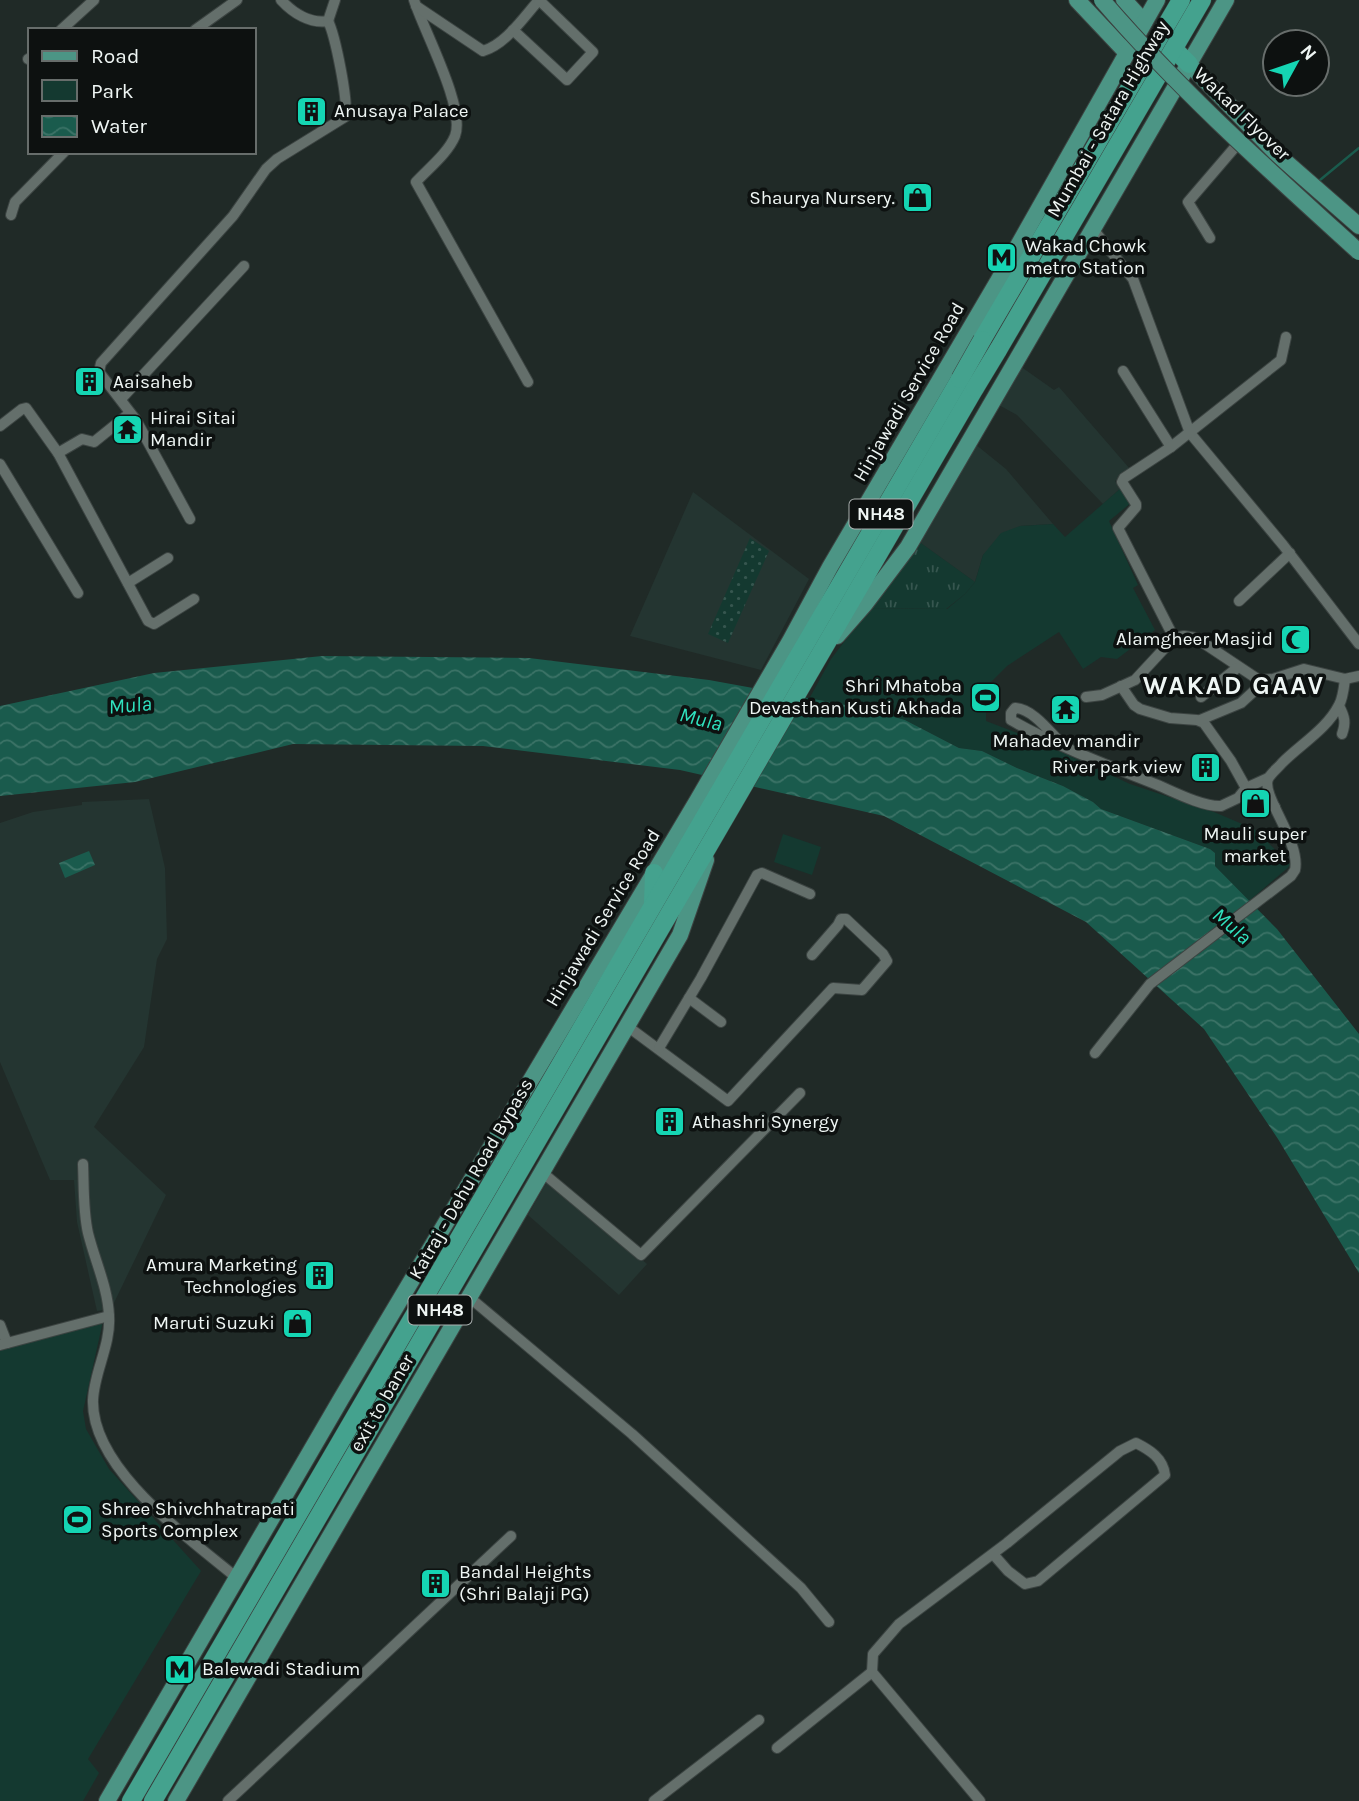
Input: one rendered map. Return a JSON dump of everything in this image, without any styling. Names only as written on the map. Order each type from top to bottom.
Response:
[{"type":"highway","name":"Mumbai - Satara Highway","points":[[820,655],[1181,0]]},
{"type":"highway","name":"Mumbai - Satara Highway","points":[[990,345],[1202,0]]},
{"type":"highway","points":[[1174,49],[1189,64]]},
{"type":"highway","name":"Mumbai - Satara Highway","points":[[797,645],[968,384]]},
{"type":"highway","name":"Katraj - Dehu Road Bypass","points":[[131,1801],[710,810],[797,645]]},
{"type":"highway","name":"Katraj - Dehu Road Bypass","points":[[153,1801],[335,1508],[714,838],[710,810],[820,655]]},
{"type":"highway","points":[[653,907],[654,873]]},
{"type":"main road","points":[[1077,0],[1127,54]]},
{"type":"main road","name":"Wakad Flyover","points":[[1102,0],[1178,82],[1359,252]]},
{"type":"main road","name":"Wakad Flyover","points":[[1112,0],[1189,83],[1270,164],[1359,243]]},
{"type":"main road","points":[[1124,0],[1144,22]]},
{"type":"main road","name":"Hinjawadi Service Road","points":[[797,645],[830,567],[960,346],[1157,0]]},
{"type":"main road","points":[[820,655],[865,604],[908,547],[1226,0]]},
{"type":"main road","points":[[1189,64],[1279,156],[1359,226]]},
{"type":"main road","points":[[1172,92],[1189,99],[1263,174],[1359,261]]},
{"type":"main road","points":[[1263,174],[1279,156]]},
{"type":"main road","points":[[960,346],[1003,383]]},
{"type":"main road","points":[[951,361],[1003,383]]},
{"type":"main road","name":"Hinjawadi Service Road","points":[[107,1801],[654,873],[710,810]]},
{"type":"main road","name":"exit to baner","points":[[176,1801],[335,1508],[469,1297],[680,935],[714,838]]},
{"type":"street","points":[[63,28],[94,0]]},
{"type":"street","points":[[198,28],[237,0]]},
{"type":"street","points":[[190,519],[130,413],[99,372],[101,363],[233,216],[266,169],[277,159],[345,117],[346,102],[334,32],[324,21],[308,19],[281,0]]},
{"type":"street","points":[[324,21],[335,0]]},
{"type":"street","points":[[415,3],[483,51],[491,49],[513,30],[539,0],[593,52],[568,80],[513,30]]},
{"type":"street","points":[[415,3],[440,58],[452,102],[456,131],[450,145],[416,182],[528,382]]},
{"type":"street","points":[[1210,238],[1188,202],[1236,146]]},
{"type":"street","points":[[11,215],[15,202],[62,154]]},
{"type":"street","points":[[1093,229],[1133,279],[1190,433],[1290,553],[1359,644]]},
{"type":"street","points":[[121,399],[244,266]]},
{"type":"street","points":[[1174,638],[1118,528],[1136,508],[1122,482],[1190,433],[1281,360],[1286,337]]},
{"type":"street","points":[[1123,371],[1171,447]]},
{"type":"street","points":[[0,426],[24,407],[58,453],[151,624],[194,599]]},
{"type":"street","points":[[58,453],[82,439],[94,442],[130,413]]},
{"type":"street","points":[[0,464],[78,593]]},
{"type":"street","points":[[1239,601],[1290,553]]},
{"type":"street","points":[[128,583],[168,558]]},
{"type":"street","points":[[1087,697],[1102,695],[1141,675],[1174,638],[1184,636],[1196,638],[1237,668],[1265,681]]},
{"type":"street","points":[[1201,697],[1237,668]]},
{"type":"street","points":[[1121,686],[1140,709],[1170,718],[1200,720],[1241,703],[1265,681],[1304,669],[1345,679],[1359,676]]},
{"type":"street","points":[[1064,746],[1021,708],[1015,708],[1011,713],[1011,720],[1064,746],[1108,766],[1216,807],[1225,805],[1246,788],[1268,778],[1293,752],[1313,737],[1339,706],[1345,679]]},
{"type":"street","points":[[1339,706],[1346,724],[1342,734]]},
{"type":"street","points":[[1200,720],[1231,761],[1246,788],[1264,803],[1275,807]]},
{"type":"street","points":[[1096,1053],[1150,984],[1291,876],[1296,864],[1294,848],[1275,807],[1267,784],[1268,778]]},
{"type":"street","points":[[659,1048],[757,875],[762,873],[810,894]]},
{"type":"street","points":[[627,1026],[725,1100],[732,1098],[786,1036],[833,988],[862,990],[887,961],[846,919],[841,919],[812,955]]},
{"type":"street","points":[[689,998],[721,1022]]},
{"type":"street","points":[[543,1172],[641,1255],[800,1093]]},
{"type":"street","points":[[83,1164],[88,1232],[110,1316],[108,1340],[93,1401],[102,1444],[116,1466],[141,1493],[237,1578]]},
{"type":"street","points":[[469,1297],[642,1442],[801,1588],[829,1622]]},
{"type":"street","points":[[0,1325],[3,1344],[110,1316]]},
{"type":"street","points":[[980,1801],[872,1672],[873,1654],[899,1625],[993,1554],[1120,1451],[1136,1443],[1150,1450],[1164,1465],[1166,1475],[1038,1581],[1025,1584],[1008,1571],[993,1554]]},
{"type":"street","points":[[228,1801],[511,1536]]},
{"type":"street","points":[[777,1748],[872,1672]]},
{"type":"street","points":[[654,1801],[759,1720]]},
{"type":"shaded area","points":[[1020,366],[1054,390],[1059,387],[1130,469],[1115,481],[1121,488],[1103,504],[1017,415],[997,404]]},
{"type":"shaded area","points":[[975,444],[1006,469],[1053,524],[1020,526],[983,555],[975,582],[918,541]]},
{"type":"shaded area","points":[[693,492],[809,579],[761,670],[630,636]]},
{"type":"shaded area","points":[[149,799],[165,868],[167,939],[157,959],[144,1047],[94,1127],[166,1195],[111,1309],[97,1311],[77,1222],[74,1180],[50,1180],[0,1062],[0,823],[33,812],[82,805],[82,802]]},
{"type":"shaded area","points":[[548,1180],[647,1264],[619,1295],[528,1215]]},
{"type":"green space","points":[[1121,488],[1132,502],[1109,521],[1138,585],[1133,588],[1155,630],[1117,659],[1101,657],[1083,669],[1059,632],[1007,666],[991,682],[977,683],[971,690],[971,700],[986,711],[986,721],[1036,740],[1130,784],[1214,812],[1254,829],[1291,865],[1249,901],[1215,866],[1215,853],[1210,849],[1101,809],[1063,786],[982,751],[959,748],[905,720],[809,699],[831,659],[870,608],[947,609],[975,582],[983,555],[1001,533],[1020,526],[1053,524],[1065,537]]},
{"type":"green space","points":[[750,538],[769,551],[728,643],[708,634]]},
{"type":"green space","points":[[918,541],[975,582],[946,609],[870,608]]},
{"type":"green space","points":[[783,834],[821,847],[812,875],[774,862]]},
{"type":"green space","name":"Shree Shivchhatrapati Sports Complex","points":[[103,1321],[83,1411],[86,1429],[109,1469],[201,1571],[88,1759],[99,1773],[83,1801],[0,1801],[0,1348]]},
{"type":"water","name":"Mula","points":[[322,656],[529,658],[709,680],[863,708],[905,720],[959,748],[982,751],[1063,786],[1101,809],[1210,849],[1215,853],[1215,866],[1277,929],[1359,1034],[1359,1273],[1278,1139],[1204,1029],[1086,922],[884,816],[680,770],[483,746],[293,744],[135,782],[0,796],[0,706],[154,673]]},
{"type":"water","points":[[89,851],[95,865],[65,878],[59,863]]},
{"type":"waterway","points":[[1320,180],[1359,148]]},
{"type":"place","name":"Anusaya Palace","points":[[311,111]]},
{"type":"place","name":"Shaurya Nursery.","points":[[918,198]]},
{"type":"place","name":"Wakad Chowk metro Station","points":[[1002,257]]},
{"type":"place","name":"Aaisaheb","points":[[90,382]]},
{"type":"place","name":"Hirai Sitai Mandir","points":[[127,429]]},
{"type":"place","name":"Alamgheer Masjid","points":[[1296,639]]},
{"type":"place","name":"Shri Mhatoba Devasthan Kusti Akhada","points":[[985,697]]},
{"type":"place","name":"Mahadev mandir","points":[[1066,710]]},
{"type":"place","name":"River park view","points":[[1205,767]]},
{"type":"place","name":"Mauli super market","points":[[1255,803]]},
{"type":"place","name":"Athashri Synergy","points":[[669,1122]]},
{"type":"place","name":"Amura Marketing Technologies","points":[[320,1276]]},
{"type":"place","name":"Maruti Suzuki","points":[[298,1323]]},
{"type":"place","name":"Shree Shivchhatrapati Sports Complex","points":[[78,1520]]},
{"type":"place","name":"Bandal Heights (Shri Balaji PG)","points":[[436,1583]]},
{"type":"place","name":"Balewadi Stadium","points":[[179,1669]]},
{"type":"district","name":"WAKAD GAAV","points":[[1234,685]]}]
